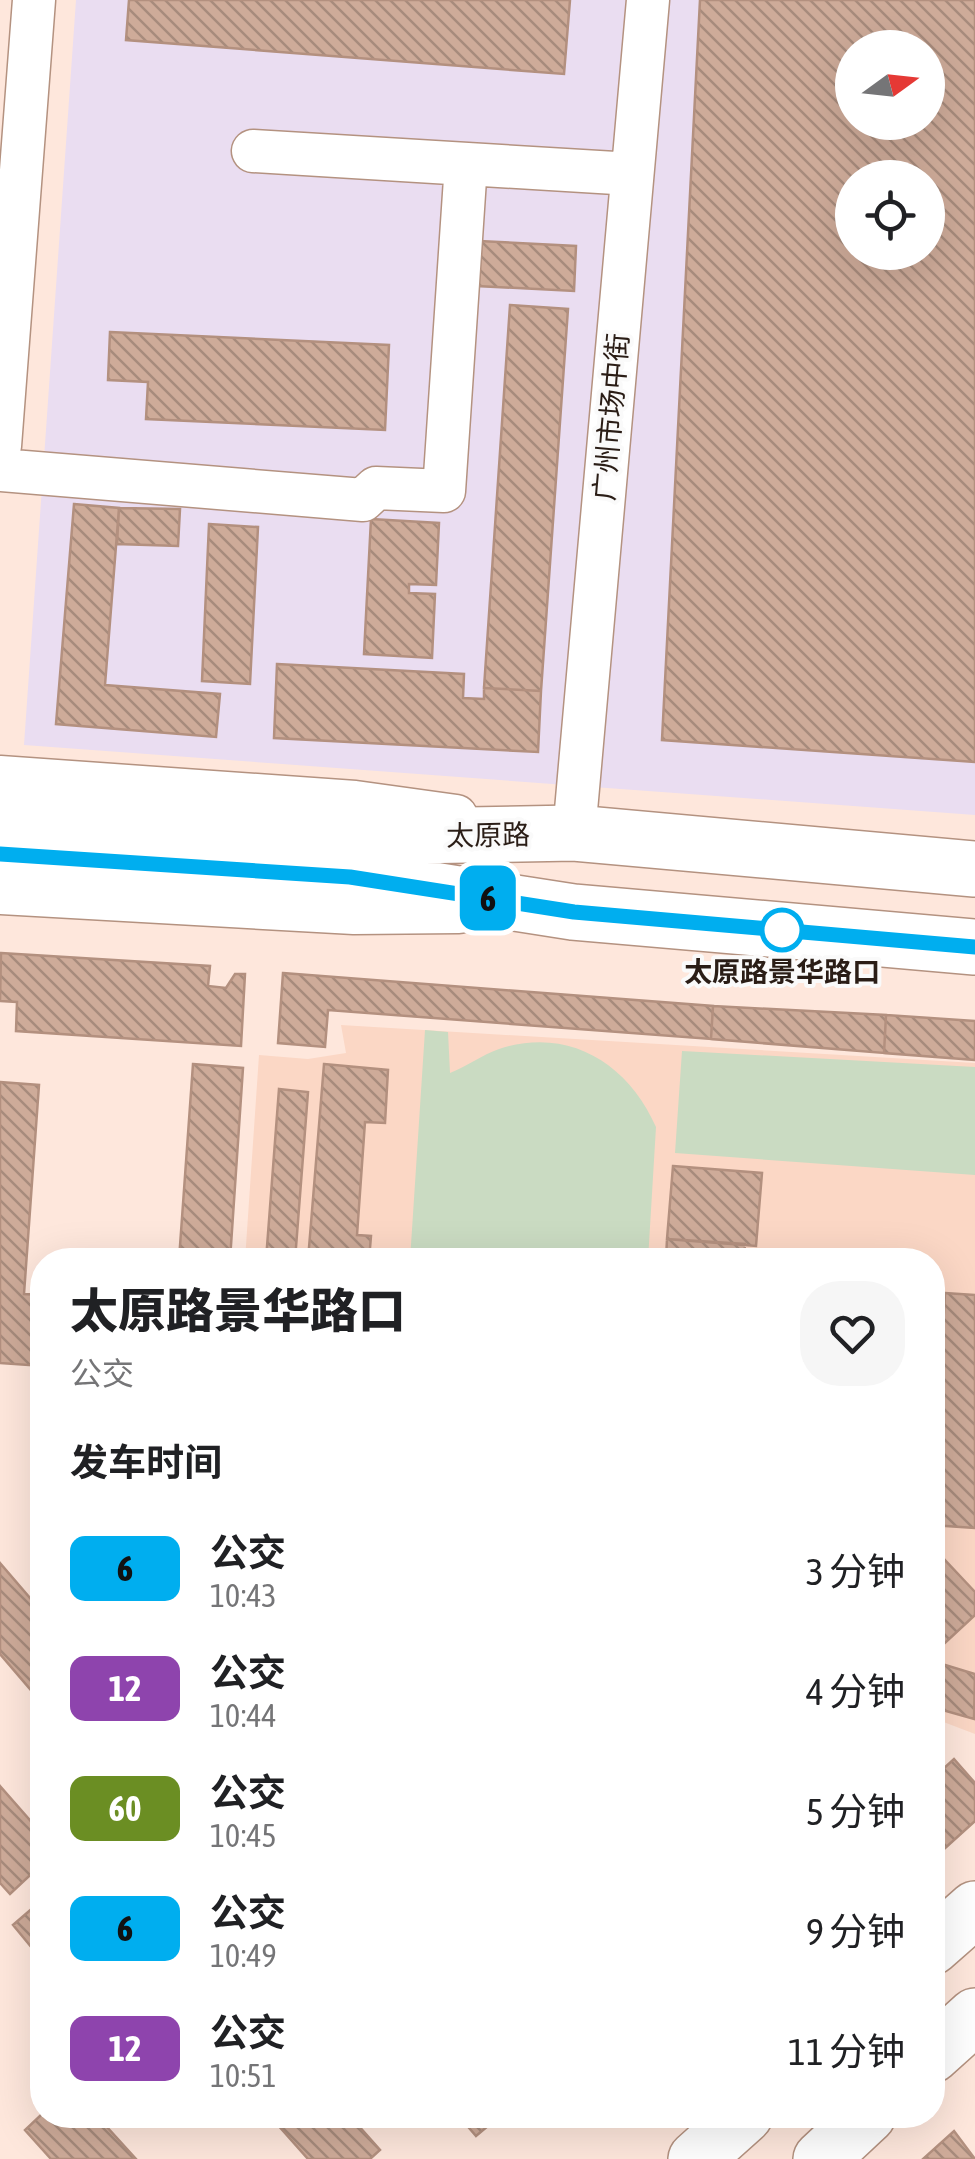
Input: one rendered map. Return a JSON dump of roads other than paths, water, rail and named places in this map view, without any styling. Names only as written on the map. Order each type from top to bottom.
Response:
[{"type":"main road","name":"太原路","points":[[0,811],[355,837],[574,833],[975,869]]},
{"type":"main road","name":"太原路","points":[[0,854],[350,877],[574,912],[975,946]]},
{"type":"main road","points":[[945,1936],[975,1909]]},
{"type":"main road","points":[[945,2043],[975,2016]]},
{"type":"main road","points":[[696,2159],[731,2128]]},
{"type":"main road","points":[[821,2159],[854,2128]]},
{"type":"street","points":[[0,446],[34,0]]},
{"type":"street","name":"广州市场中街","points":[[574,833],[648,0]]},
{"type":"street","points":[[253,151],[632,174]]},
{"type":"street","points":[[0,470],[363,500],[376,488],[444,491],[466,164]]},
{"type":"street","points":[[0,777],[354,802],[574,833]]},
{"type":"street","points":[[0,893],[354,913],[574,912]]},
{"type":"place","name":"太原路景华路口","points":[[782,930]]}]
